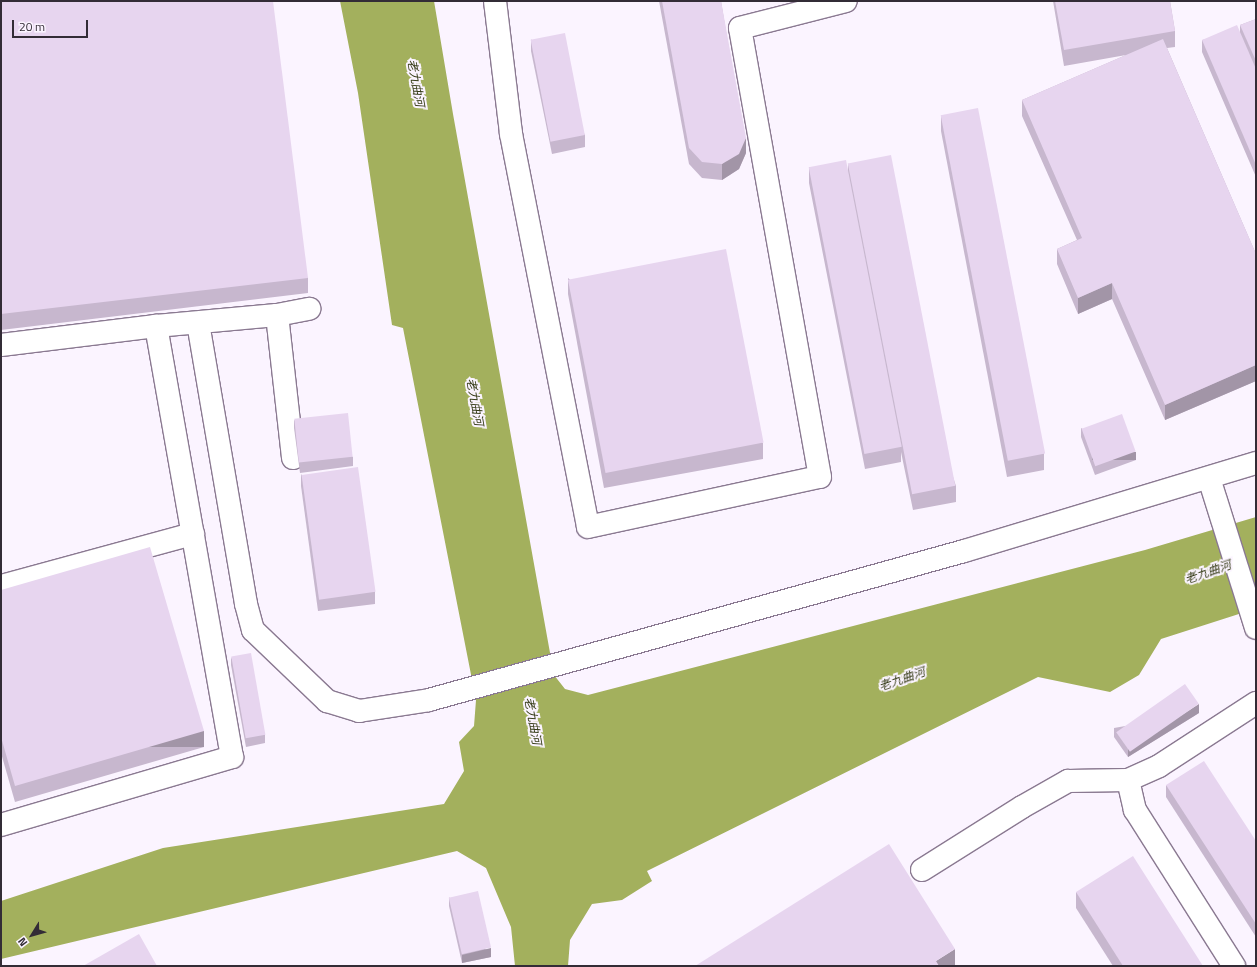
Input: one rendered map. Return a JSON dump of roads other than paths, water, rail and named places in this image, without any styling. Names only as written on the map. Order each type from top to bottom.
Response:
[{"type":"street","points":[[495,1],[511,134],[588,527],[820,477],[740,28],[846,1]]},
{"type":"street","points":[[1,345],[156,326],[277,315],[309,309]]},
{"type":"street","points":[[277,315],[293,458]]},
{"type":"street","points":[[198,323],[246,604],[253,630],[327,701],[359,711],[429,700],[463,691],[956,553],[1256,463]]},
{"type":"street","points":[[1,825],[232,757],[156,326]]},
{"type":"street","points":[[1209,478],[1256,628]]},
{"type":"street","points":[[1,586],[193,534]]},
{"type":"street","points":[[922,870],[1022,807],[1068,781],[1128,780],[1159,766],[1256,703]]},
{"type":"street","points":[[1128,780],[1135,810],[1234,966]]},
{"type":"water","name":"老九曲河","points":[[340,1],[434,1],[554,675],[565,689],[588,695],[1145,550],[1256,517],[1256,604],[1242,613],[1161,639],[1139,675],[1110,692],[1038,677],[647,871],[652,881],[622,900],[592,904],[570,940],[568,966],[515,966],[511,927],[486,868],[457,851],[1,959],[1,901],[163,848],[444,804],[464,771],[459,742],[474,726],[476,700],[403,328],[392,325],[358,93]]}]
